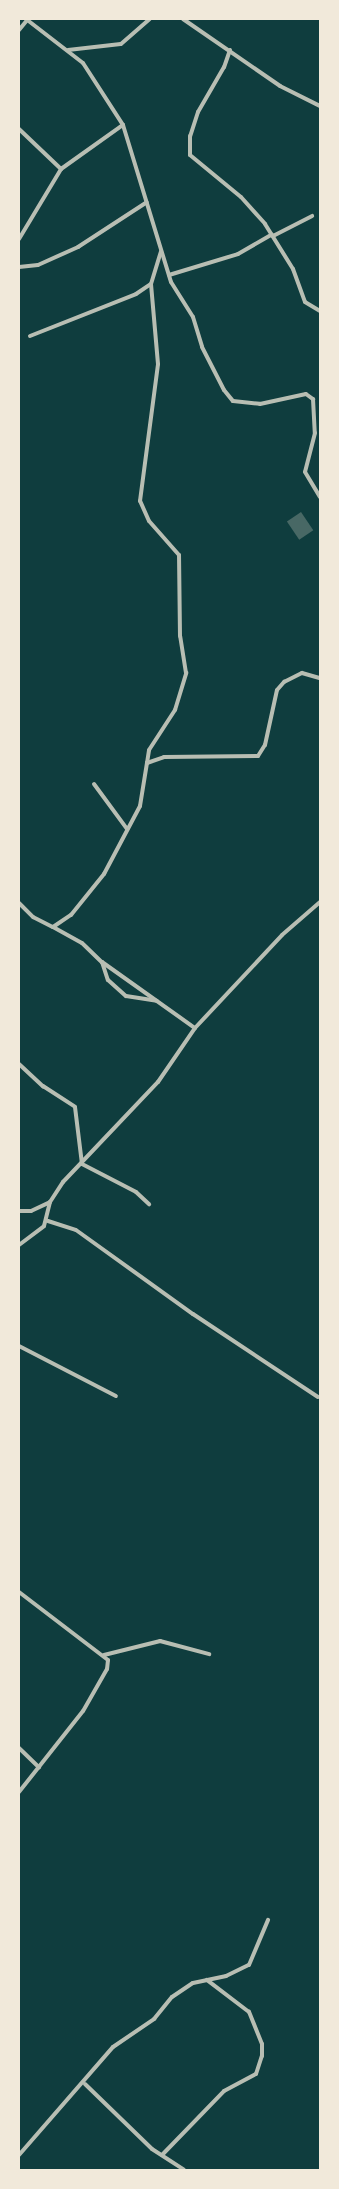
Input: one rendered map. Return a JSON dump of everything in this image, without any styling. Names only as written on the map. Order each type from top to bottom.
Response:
[{"type":"street","points":[[67,50],[121,44],[150,19]]},
{"type":"street","points":[[183,19],[230,50],[280,86],[320,106]]},
{"type":"street","points":[[19,30],[26,20],[67,50],[93,75],[124,125],[161,252],[169,274],[193,318],[212,369],[233,400],[272,404],[306,394],[313,399],[315,433],[305,472],[320,497]]},
{"type":"street","points":[[230,50],[224,67],[198,112],[188,147],[195,161],[240,197],[273,235],[293,269],[305,302],[320,311]]},
{"type":"street","points":[[19,239],[61,169],[124,125]]},
{"type":"street","points":[[19,130],[61,169]]},
{"type":"street","points":[[19,267],[38,265],[78,247],[147,202]]},
{"type":"street","points":[[169,274],[238,254],[312,216]]},
{"type":"street","points":[[53,927],[79,907],[104,874],[140,806],[149,750],[175,710],[186,673],[180,636],[182,564],[179,555],[149,521],[140,502],[158,364],[151,284],[161,252]]},
{"type":"street","points":[[30,336],[136,294],[151,284]]},
{"type":"street","points":[[147,763],[164,757],[258,756],[265,746],[277,690],[284,682],[302,672],[320,678]]},
{"type":"street","points":[[94,784],[127,829]]},
{"type":"street","points":[[19,1210],[31,1211],[50,1202],[82,1164],[172,1066],[195,1028],[282,935],[320,902]]},
{"type":"street","points":[[19,903],[32,917],[82,943],[102,962],[195,1028]]},
{"type":"street","points":[[102,962],[108,980],[126,996],[158,1001]]},
{"type":"street","points":[[19,1064],[43,1086],[75,1107],[82,1164]]},
{"type":"street","points":[[82,1164],[136,1192],[149,1204]]},
{"type":"street","points":[[19,1245],[48,1221],[50,1202]]},
{"type":"street","points":[[48,1221],[76,1230],[194,1314],[318,1397]]},
{"type":"street","points":[[19,1346],[116,1396]]},
{"type":"street","points":[[19,1592],[104,1655],[107,1669],[98,1686],[19,1792]]},
{"type":"street","points":[[104,1655],[160,1641],[209,1654]]},
{"type":"street","points":[[19,1748],[39,1767]]},
{"type":"street","points":[[19,2155],[85,2084],[113,2047],[154,2019],[172,1998],[193,1983],[207,1980],[249,1964],[268,1920]]},
{"type":"street","points":[[162,2155],[224,2090],[256,2074],[262,2056],[262,2044],[249,2012],[207,1980]]},
{"type":"street","points":[[85,2084],[152,2149],[184,2170]]},
{"type":"building","points":[[301,512],[313,530],[299,540],[287,522]]}]
